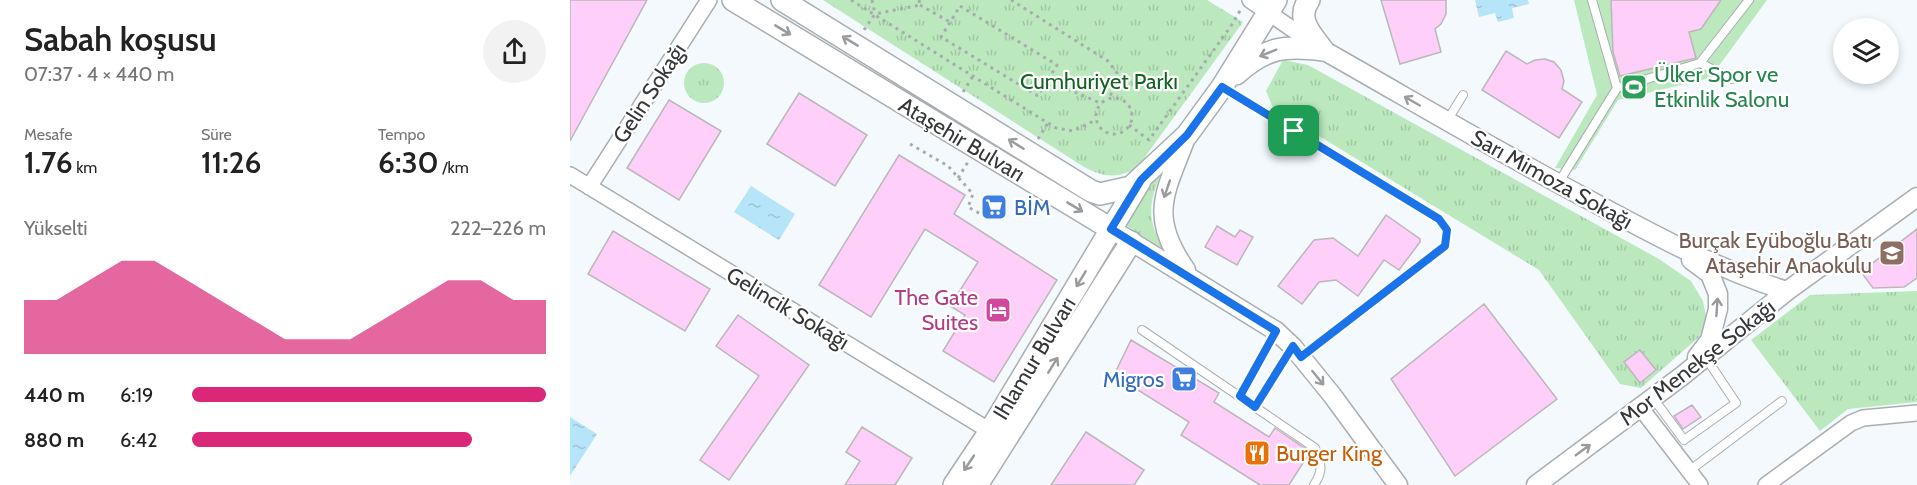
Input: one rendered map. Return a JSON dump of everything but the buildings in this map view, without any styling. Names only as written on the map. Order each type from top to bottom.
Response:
[{"type":"main road","name":"Ataşehir Bulvarı","points":[[733,0],[1111,229]]},
{"type":"main road","name":"Ataşehir Bulvarı","points":[[782,0],[1091,191],[1100,194],[1117,191],[1131,187],[1141,180]]},
{"type":"main road","points":[[1309,0],[1303,10],[1305,24],[1323,50]]},
{"type":"main road","points":[[1222,87],[1259,5]]},
{"type":"main road","points":[[1141,180],[1187,135],[1222,87],[1250,61],[1280,48],[1301,47],[1323,50]]},
{"type":"main road","name":"Ihlamur Bulvarı","points":[[977,485],[998,436],[1111,229],[1141,180]]},
{"type":"main road","name":"Ihlamur Bulvarı","points":[[954,485],[998,436],[1131,242]]},
{"type":"street","name":"Gelin Sokağı","points":[[589,187],[710,0]]},
{"type":"street","points":[[1259,5],[1323,50]]},
{"type":"street","name":"Sarı Mimoza Sokağı","points":[[1323,50],[1558,183],[1666,241],[1741,275],[1787,291]]},
{"type":"street","points":[[1187,135],[1164,196],[1162,210],[1166,234],[1172,250],[1191,277]]},
{"type":"street","name":"Gelincik Sokağı","points":[[570,175],[998,436]]},
{"type":"street","name":"Mor Menekşe Sokağı","points":[[1536,485],[1682,376],[1787,291],[1917,197]]},
{"type":"street","name":"Ataşehir Bulvarı","points":[[1111,229],[1276,331],[1297,352],[1332,395],[1398,485]]},
{"type":"street","points":[[1666,241],[1710,273],[1718,294],[1718,309],[1710,340],[1682,376]]},
{"type":"street","points":[[1647,403],[1700,485]]},
{"type":"street","points":[[1766,485],[1851,423],[1863,418],[1917,413]]},
{"type":"lane","points":[[1592,0],[1617,88]]},
{"type":"lane","points":[[1558,183],[1617,88],[1700,63],[1749,0]]},
{"type":"lane","points":[[1700,63],[1732,79]]},
{"type":"lane","points":[[1222,87],[1439,219],[1447,230],[1445,246],[1297,352],[1255,407]]},
{"type":"lane","points":[[1447,121],[1462,95]]},
{"type":"lane","points":[[1142,330],[1315,447],[1322,466],[1319,478],[1314,485]]},
{"type":"lane","points":[[1240,396],[1276,331]]},
{"type":"lane","points":[[1647,403],[1684,440],[1736,403],[1706,357]]},
{"type":"lane","points":[[1689,471],[1782,401]]},
{"type":"path","points":[[851,0],[1056,128],[1073,131],[1096,120]]},
{"type":"path","points":[[872,0],[875,14]]},
{"type":"path","points":[[1011,0],[1108,61],[1116,73],[1110,98]]},
{"type":"path","points":[[875,14],[919,2],[950,22]]},
{"type":"path","points":[[1130,125],[1149,140],[1231,27],[1259,5]]},
{"type":"path","points":[[960,6],[1057,65],[1038,96],[941,37],[950,22],[960,6]]},
{"type":"path","points":[[1047,80],[1100,103]]},
{"type":"path","points":[[1116,97],[1127,103],[1132,114],[1130,125],[1120,133],[1108,133],[1098,126],[1096,120],[1095,114],[1100,103],[1110,98],[1116,97]]},
{"type":"path","points":[[910,144],[948,166],[973,194],[968,207],[988,218]]},
{"type":"green space","name":"Cumhuriyet Parkı","points":[[823,0],[1207,0],[1243,22],[1137,168],[1123,174],[1110,175],[1097,173],[1084,167]]},
{"type":"green space","name":"Ülker Spor ve Etkinlik Salonu","points":[[1574,0],[1767,0],[1710,78],[1618,100],[1575,170],[1555,168],[1597,95]]},
{"type":"green space","points":[[1283,60],[1308,65],[1659,259],[1691,281],[1703,301],[1707,321],[1699,337],[1641,388],[1620,384],[1539,270],[1273,108],[1266,91]]},
{"type":"green space","points":[[704,63],[712,64],[718,69],[723,75],[723,91],[718,97],[712,102],[704,103],[696,102],[690,97],[685,91],[684,83],[685,75],[690,69],[696,64]]},
{"type":"green space","points":[[1158,175],[1160,177],[1153,195],[1151,213],[1155,230],[1165,246],[1163,249],[1122,223]]},
{"type":"green space","points":[[1917,291],[1917,402],[1848,409],[1820,431],[1751,340],[1810,295]]},
{"type":"water","points":[[1475,0],[1528,0],[1529,4],[1512,8],[1514,18],[1498,22],[1495,13],[1479,17]]},
{"type":"water","points":[[751,186],[795,214],[779,240],[734,212]]},
{"type":"water","points":[[570,417],[597,434],[570,476]]},
{"type":"place","name":"Ülker Spor ve Etkinlik Salonu","points":[[1634,87]]},
{"type":"place","name":"BİM","points":[[994,207]]},
{"type":"place","name":"Burçak Eyüboğlu Batı Ataşehir Anaokulu","points":[[1892,253]]},
{"type":"place","name":"The Gate Suites","points":[[998,310]]},
{"type":"place","name":"Migros","points":[[1184,379]]},
{"type":"place","name":"Burger King","points":[[1257,453]]},
{"type":"route","points":[[1222,87],[1294,131],[1439,219],[1447,230],[1445,246],[1301,357],[1293,346],[1255,407],[1240,396],[1276,331],[1111,229],[1141,180],[1187,135],[1222,87]]}]
